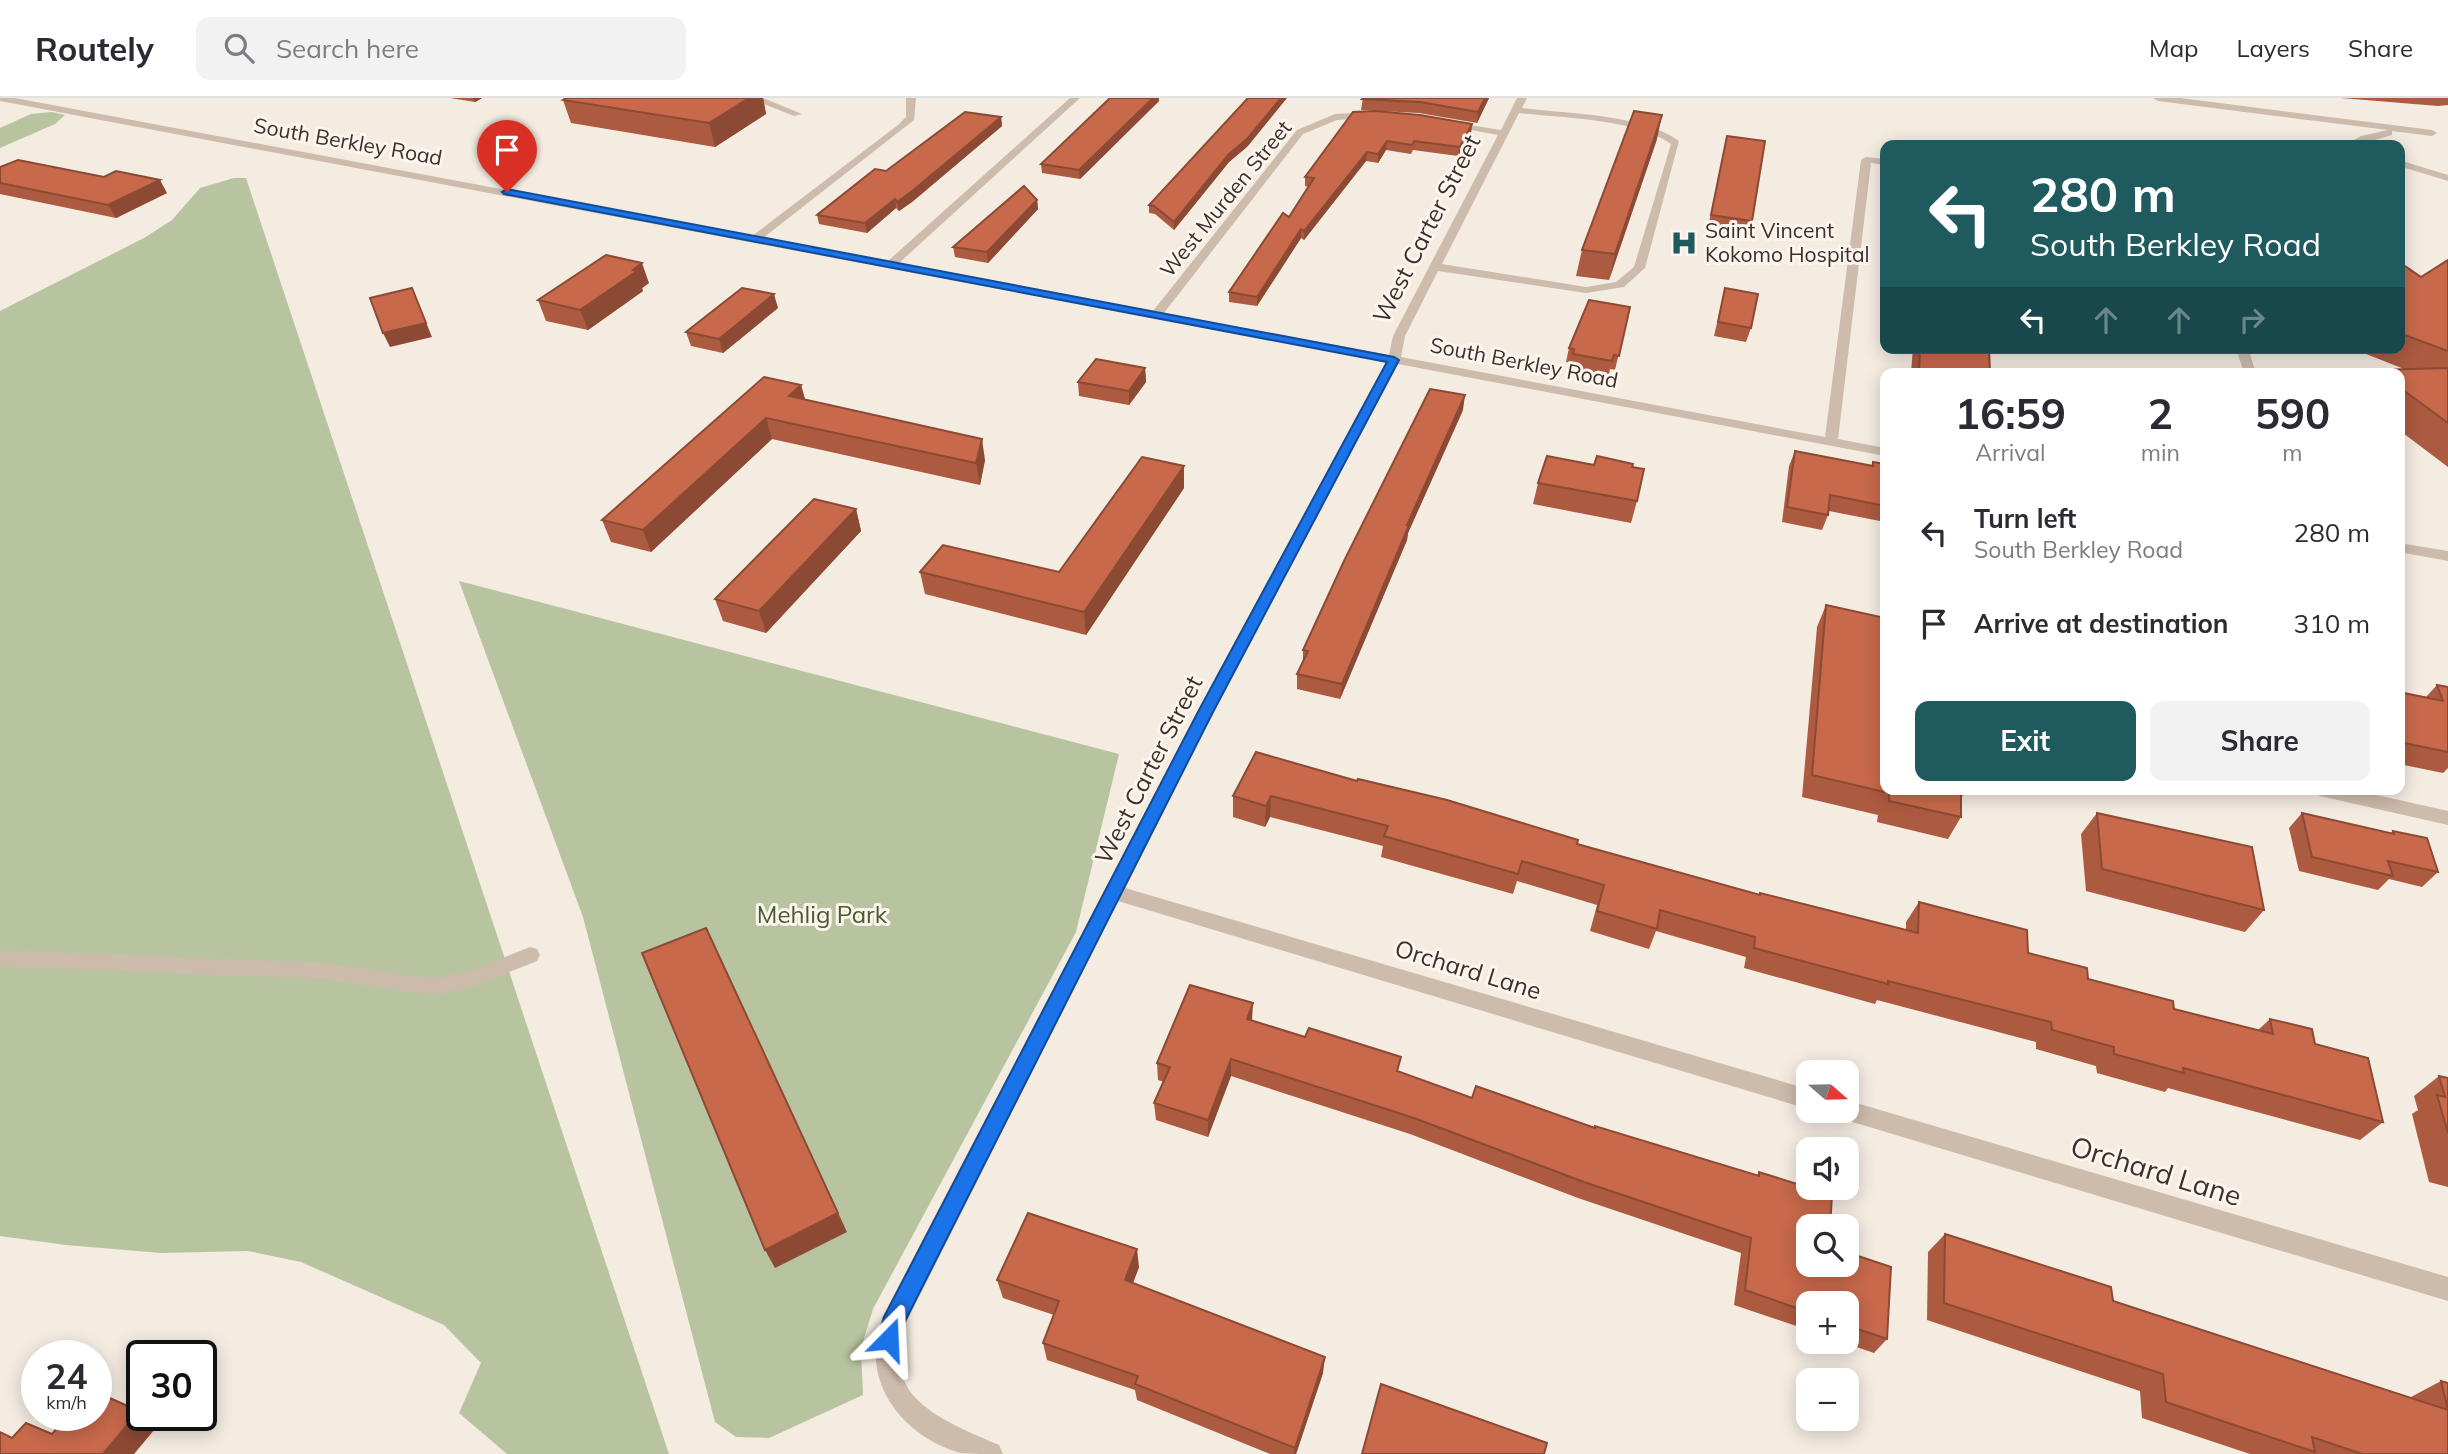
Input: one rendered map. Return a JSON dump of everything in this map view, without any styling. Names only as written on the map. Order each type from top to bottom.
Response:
[{"type":"street","name":"South Berkley Road","points":[[0,98],[1880,451]]},
{"type":"street","points":[[754,98],[797,114]]},
{"type":"street","points":[[756,239],[911,118],[911,98]]},
{"type":"street","points":[[889,266],[1075,98]]},
{"type":"street","points":[[2158,98],[2436,134],[2388,133],[2360,140]]},
{"type":"street","points":[[1436,267],[1586,290],[1620,285],[1639,268],[1676,144],[1661,132],[1637,125],[1519,104]]},
{"type":"street","name":"West Carter Street","points":[[990,1454],[922,1422],[897,1397],[886,1353],[892,1325],[1205,712],[1394,360],[1399,336],[1519,104]]},
{"type":"street","name":"West Murden Street","points":[[1155,317],[1300,132],[1335,117],[1385,116]]},
{"type":"street","points":[[1440,123],[1503,133]]},
{"type":"street","points":[[1831,442],[1866,160],[1880,161]]},
{"type":"street","points":[[2405,165],[2448,178]]},
{"type":"street","points":[[2405,548],[2448,556]]},
{"type":"street","points":[[2346,795],[2448,818]]},
{"type":"street","name":"Orchard Lane","points":[[1114,892],[1796,1094]]},
{"type":"street","points":[[0,958],[324,971],[433,987],[469,980],[530,956]]},
{"type":"street","name":"Orchard Lane","points":[[1859,1114],[2448,1289]]},
{"type":"green space","points":[[52,112],[65,115],[55,124],[0,148],[0,128],[31,114]]},
{"type":"green space","points":[[234,178],[246,178],[669,1454],[507,1454],[459,1413],[481,1363],[444,1325],[301,1262],[248,1251],[161,1253],[0,1236],[0,311],[144,238],[172,220],[200,188]]},
{"type":"green space","name":"Mehlig Park","points":[[459,581],[1119,754],[1076,932],[873,1309],[861,1348],[863,1395],[769,1438],[736,1437],[715,1422],[583,917]]},
{"type":"building","points":[[749,98],[709,123],[563,100]]},
{"type":"building","points":[[1110,98],[1153,98],[1079,170],[1041,164]]},
{"type":"building","points":[[1248,98],[1281,98],[1248,138],[1229,154],[1174,222],[1149,205]]},
{"type":"building","points":[[1363,98],[1485,98],[1478,112],[1420,102]]},
{"type":"building","points":[[1375,111],[1472,124],[1460,147],[1414,141],[1412,145],[1387,141],[1378,154],[1367,152],[1304,231],[1301,229],[1257,297],[1229,292],[1283,213],[1289,217],[1314,178],[1305,177],[1353,112]]},
{"type":"building","points":[[1634,111],[1662,115],[1615,254],[1582,250]]},
{"type":"building","points":[[965,112],[1001,117],[911,192],[897,202],[895,199],[865,223],[817,215],[875,169],[886,171]]},
{"type":"building","points":[[1727,136],[1765,141],[1752,221],[1711,215]]},
{"type":"building","points":[[18,160],[104,177],[116,171],[160,180],[108,205],[0,183],[0,167]]},
{"type":"building","points":[[1024,186],[1037,200],[987,252],[953,247]]},
{"type":"building","points":[[606,255],[642,263],[633,270],[637,271],[580,310],[538,300]]},
{"type":"building","points":[[2448,260],[2448,351],[2405,335],[2405,266],[2421,277]]},
{"type":"building","points":[[412,288],[426,323],[383,333],[370,298]]},
{"type":"building","points":[[742,288],[774,294],[719,339],[686,332]]},
{"type":"building","points":[[1725,288],[1758,294],[1751,328],[1718,322]]},
{"type":"building","points":[[1589,300],[1630,307],[1619,356],[1614,355],[1612,361],[1573,354],[1574,349],[1569,348]]},
{"type":"building","points":[[1920,354],[1989,354],[1990,368],[1919,368]]},
{"type":"building","points":[[1096,359],[1145,368],[1129,391],[1078,382]]},
{"type":"building","points":[[2448,368],[2448,423],[2405,391],[2405,369]]},
{"type":"building","points":[[764,377],[801,385],[789,396],[982,439],[976,463],[766,418],[643,530],[602,520]]},
{"type":"building","points":[[1430,389],[1465,395],[1407,525],[1342,684],[1297,674],[1308,651],[1303,650],[1345,559]]},
{"type":"building","points":[[1795,451],[1873,466],[1873,462],[1880,463],[1880,505],[1830,495],[1828,515],[1787,507]]},
{"type":"building","points":[[1547,456],[1594,465],[1597,456],[1644,469],[1637,501],[1538,483]]},
{"type":"building","points":[[1142,457],[1184,466],[1084,612],[920,572],[943,545],[1059,572]]},
{"type":"building","points":[[814,499],[856,509],[759,611],[715,599]]},
{"type":"building","points":[[1826,605],[1880,617],[1880,791],[1812,775]]},
{"type":"building","points":[[2437,685],[2448,687],[2448,752],[2405,743],[2405,693],[2443,701]]},
{"type":"building","points":[[1256,752],[1357,781],[1358,779],[1447,800],[1578,840],[1577,844],[1760,895],[1918,933],[1919,902],[2027,930],[2028,953],[2087,968],[2088,979],[2173,1001],[2174,1009],[2273,1034],[2270,1019],[2312,1029],[2315,1044],[2368,1058],[2383,1122],[2183,1068],[2184,1073],[2114,1054],[2114,1047],[2052,1030],[2051,1022],[1888,981],[1888,984],[1754,948],[1755,937],[1660,910],[1657,929],[1597,911],[1604,885],[1522,861],[1518,874],[1384,836],[1388,826],[1271,796],[1266,806],[1233,796]]},
{"type":"building","points":[[1889,795],[1961,795],[1961,817],[1889,801]]},
{"type":"building","points":[[2097,813],[2252,847],[2264,910],[2102,869]]},
{"type":"building","points":[[2302,813],[2394,834],[2393,831],[2427,838],[2438,872],[2388,861],[2393,876],[2312,857]]},
{"type":"building","points":[[706,928],[838,1213],[765,1250],[642,953]]},
{"type":"building","points":[[1190,985],[1253,1003],[1247,1019],[1305,1037],[1309,1028],[1401,1057],[1397,1071],[1472,1098],[1476,1086],[1595,1128],[1759,1176],[1759,1172],[1796,1184],[1796,1200],[1832,1200],[1831,1214],[1796,1214],[1796,1277],[1859,1277],[1859,1256],[1891,1267],[1887,1339],[1859,1329],[1859,1291],[1796,1291],[1796,1308],[1745,1290],[1751,1238],[1584,1182],[1414,1118],[1231,1059],[1208,1120],[1154,1103],[1170,1067],[1157,1063]]},
{"type":"building","points":[[2439,1076],[2448,1078],[2448,1133],[2437,1095],[2445,1097]]},
{"type":"building","points":[[1028,1213],[1137,1249],[1125,1280],[1325,1357],[1295,1448],[1135,1384],[1138,1376],[1043,1343],[1059,1301],[997,1280]]},
{"type":"building","points":[[1945,1234],[2111,1287],[2113,1301],[2448,1410],[2448,1454],[2362,1454],[2312,1437],[2315,1452],[2166,1402],[2163,1374],[1944,1303]]},
{"type":"building","points":[[2441,1381],[2448,1383],[2448,1410]]},
{"type":"building","points":[[1381,1384],[1547,1443],[1544,1454],[1362,1454]]},
{"type":"building","points":[[112,1399],[126,1405],[126,1427],[103,1454],[0,1454],[0,1432],[12,1438],[21,1428],[21,1431],[45,1431],[52,1434],[55,1431],[112,1431]]},
{"type":"place","name":"Saint Vincent Kokomo Hospital","points":[[1684,243]]},
{"type":"route","points":[[507,192],[1155,317],[1394,360],[1205,712],[892,1325],[889,1339]]}]
